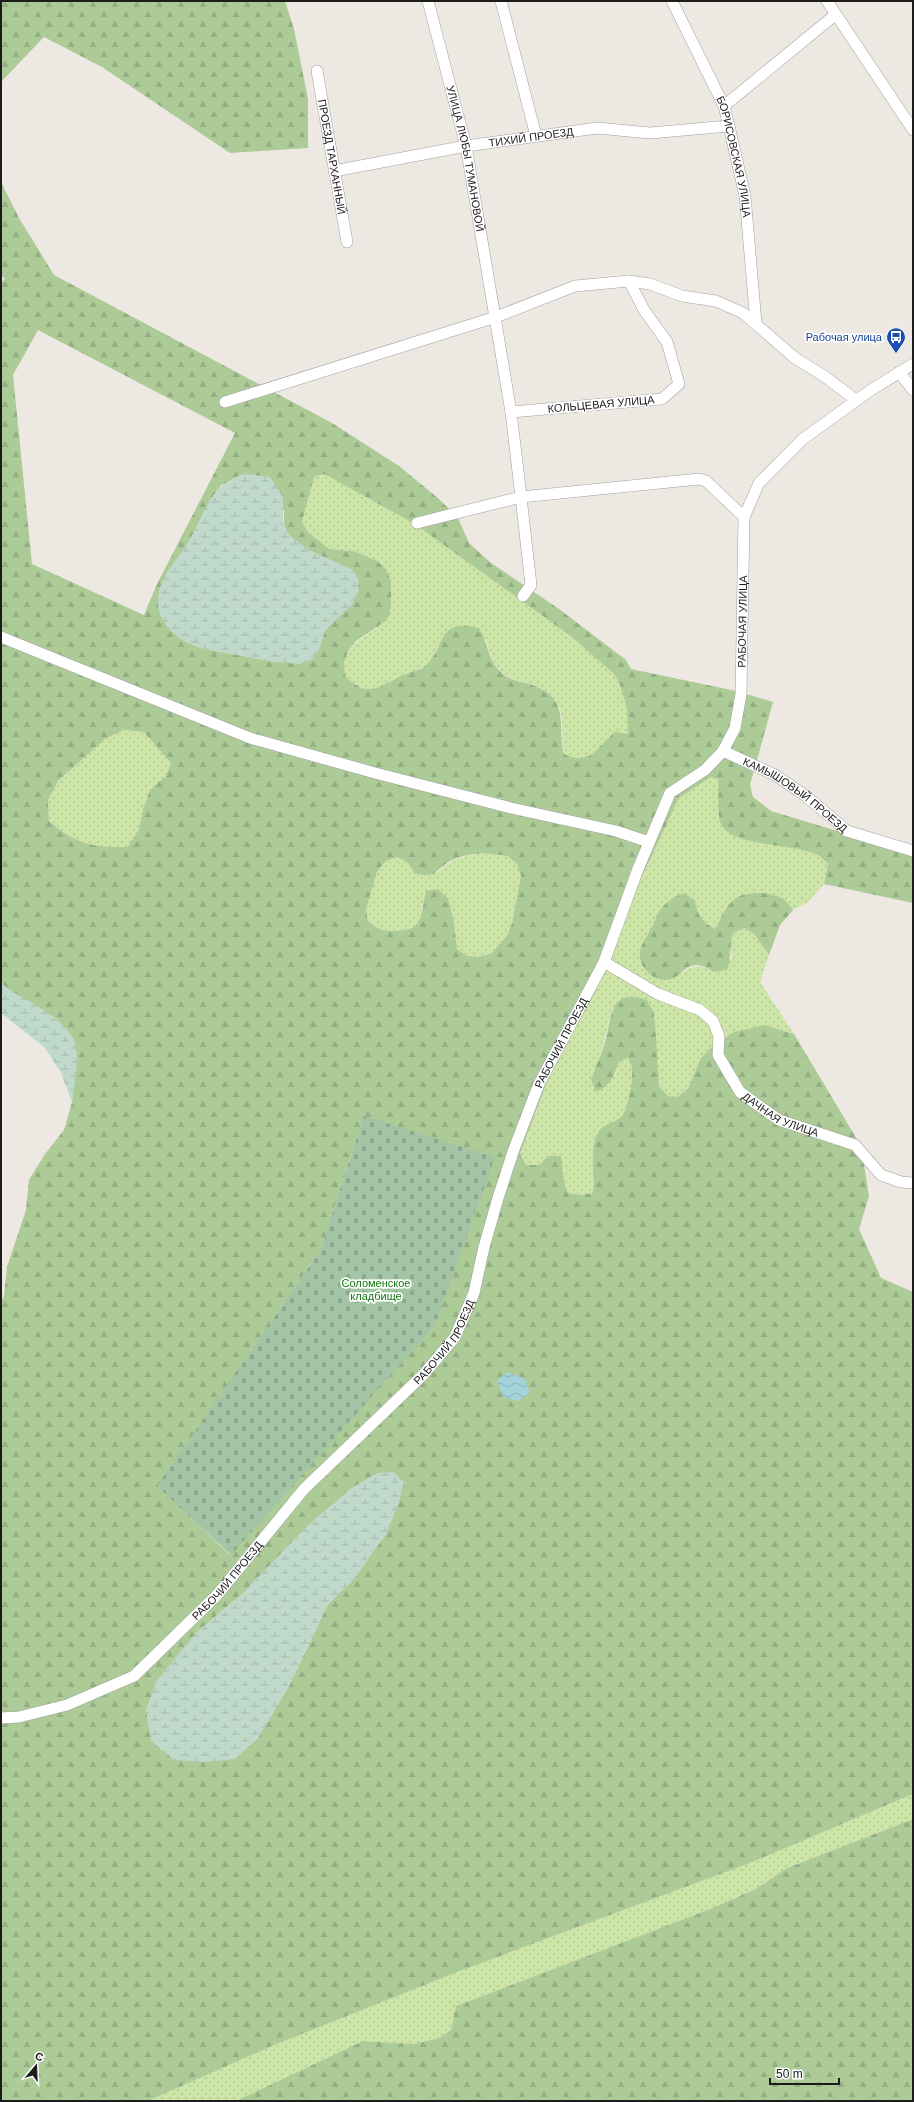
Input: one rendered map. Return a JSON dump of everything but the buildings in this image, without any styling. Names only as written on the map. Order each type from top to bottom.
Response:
[{"type":"street","name":"УЛИЦА ЛЮБЫ ТУМАНОВОЙ","points":[[428,1],[466,146],[511,412]]},
{"type":"street","points":[[501,1],[536,136]]},
{"type":"street","name":"БОРИСОВСКАЯ УЛИЦА","points":[[672,1],[724,106],[745,196],[756,323]]},
{"type":"street","points":[[826,1],[913,130]]},
{"type":"street","points":[[724,106],[835,16]]},
{"type":"street","name":"ПРОЕЗД ТАРХАННЫЙ","points":[[317,71],[347,242]]},
{"type":"street","name":"ТИХИЙ ПРОЕЗД","points":[[334,171],[466,146],[597,128],[650,133],[729,126]]},
{"type":"street","points":[[225,402],[496,317],[575,286],[629,281],[650,284],[682,296],[716,301],[743,312],[796,358],[824,376],[856,400]]},
{"type":"street","name":"КОЛЬЦЕВАЯ УЛИЦА","points":[[511,412],[662,399],[679,384],[667,342],[644,310],[629,281]]},
{"type":"street","name":"РАБОЧАЯ УЛИЦА","points":[[670,793],[705,770],[723,751],[735,728],[741,694],[744,517],[759,483],[804,438],[856,400],[913,364]]},
{"type":"street","points":[[899,372],[913,390]]},
{"type":"street","points":[[511,412],[531,585],[523,596]]},
{"type":"street","points":[[417,523],[521,497],[699,479],[706,481],[744,517]]},
{"type":"street","points":[[1,637],[250,738],[375,773],[511,808],[616,831],[649,842]]},
{"type":"street","name":"КАМЫШОВЫЙ ПРОЕЗД","points":[[723,751],[775,775],[806,796],[847,831],[913,850]]},
{"type":"street","name":"РАБОЧИЙ ПРОЕЗД","points":[[1,1718],[19,1717],[68,1705],[134,1676],[217,1595],[304,1489],[424,1374],[455,1337],[474,1294],[484,1247],[498,1198],[514,1149],[539,1084],[604,962],[649,842],[670,793]]},
{"type":"street","name":"ДАЧНАЯ УЛИЦА","points":[[604,962],[658,994],[700,1010],[713,1021],[719,1036],[718,1055],[740,1092],[755,1104],[779,1120],[855,1145],[882,1175],[901,1182],[913,1183]]},
{"type":"green space","points":[[1,1],[285,1],[294,29],[308,99],[308,148],[230,153],[102,67],[44,37],[1,82]]},
{"type":"green space","points":[[1,182],[19,218],[54,275],[332,423],[399,466],[439,499],[458,518],[469,543],[491,563],[559,609],[626,660],[631,669],[736,691],[773,702],[750,785],[753,797],[771,811],[913,854],[913,903],[824,884],[828,864],[819,856],[797,849],[754,842],[730,833],[723,827],[718,811],[718,779],[711,777],[679,798],[637,887],[615,949],[593,996],[551,1071],[520,1154],[526,1165],[539,1165],[548,1156],[561,1156],[564,1180],[568,1193],[581,1195],[593,1193],[593,1153],[595,1140],[597,1134],[603,1127],[617,1120],[624,1114],[630,1094],[632,1074],[632,1066],[628,1057],[618,1063],[615,1073],[605,1087],[596,1092],[591,1080],[605,1042],[615,1006],[619,1001],[626,997],[635,997],[647,1000],[653,1011],[659,1086],[668,1096],[678,1097],[689,1087],[700,1059],[711,1048],[734,1032],[765,1025],[794,1034],[861,1146],[869,1196],[859,1229],[881,1278],[913,1292],[913,1794],[750,1863],[460,1971],[272,2046],[148,2101],[1,2101],[1,1303],[4,1296],[7,1267],[26,1210],[29,1180],[45,1154],[64,1130],[72,1102],[75,1072],[57,1019],[6,988],[1,981],[1,284],[5,278],[1,276]],"holes":[[[38,330],[235,433],[157,584],[144,615],[32,564],[13,375]],[[324,474],[413,523],[572,637],[614,674],[620,685],[627,708],[628,734],[615,732],[598,749],[587,757],[573,757],[564,754],[560,714],[552,697],[532,685],[511,679],[504,675],[493,662],[479,628],[465,626],[455,627],[448,630],[433,658],[421,669],[372,689],[359,687],[352,683],[345,676],[344,663],[348,651],[356,641],[387,620],[391,607],[391,581],[386,569],[377,561],[353,551],[329,549],[309,533],[302,522],[314,477]],[[222,484],[284,510],[285,528],[294,540],[301,546],[353,570],[333,621],[325,631],[319,649],[276,662],[200,648],[159,592],[165,578],[191,538],[213,497]],[[124,730],[144,732],[171,763],[166,776],[150,790],[143,809],[139,829],[128,847],[105,847],[76,840],[58,829],[49,821],[48,800],[58,781],[105,739]],[[484,853],[508,856],[517,864],[521,876],[512,923],[508,934],[492,953],[479,957],[467,956],[457,949],[454,923],[448,898],[438,889],[426,891],[421,916],[415,927],[390,931],[379,928],[368,921],[366,909],[377,872],[385,862],[396,857],[408,862],[414,873],[429,875],[451,861],[460,857]],[[364,1116],[230,1555],[158,1486],[320,1251]],[[386,1534],[352,1581],[328,1604],[289,1686],[257,1739],[195,1634],[242,1594]]]},
{"type":"green space","points":[[245,474],[270,477],[283,497],[283,522],[288,534],[307,549],[353,570],[359,581],[358,593],[352,605],[325,630],[319,649],[313,659],[301,664],[276,662],[200,648],[179,637],[171,630],[164,622],[160,613],[158,603],[159,592],[163,580],[196,529],[211,499],[224,484]]},
{"type":"green space","points":[[324,474],[413,523],[572,637],[614,674],[620,685],[627,708],[628,734],[597,750],[588,758],[575,759],[564,754],[562,722],[560,709],[557,703],[548,693],[538,687],[508,676],[499,669],[492,657],[486,639],[438,645],[434,657],[425,666],[379,689],[366,689],[354,685],[344,676],[345,659],[348,652],[357,642],[377,628],[353,551],[329,549],[309,533],[302,522],[314,477]]},
{"type":"green space","points":[[124,730],[144,732],[171,763],[166,776],[150,790],[143,809],[139,829],[128,848],[95,846],[76,840],[58,829],[49,821],[48,800],[58,781],[105,739]]},
{"type":"green space","points":[[711,777],[718,779],[720,791],[718,817],[733,835],[807,851],[819,856],[828,864],[824,884],[808,902],[793,910],[785,900],[748,893],[736,898],[727,907],[715,929],[701,918],[694,900],[656,916],[652,928],[640,950],[681,974],[689,968],[697,966],[701,966],[714,972],[732,958],[730,945],[733,933],[745,928],[755,935],[769,955],[760,982],[794,1034],[765,1025],[700,1059],[689,1087],[678,1097],[667,1096],[659,1086],[657,1061],[613,1008],[599,1056],[615,1076],[618,1063],[628,1057],[632,1066],[632,1074],[628,1102],[624,1114],[617,1120],[603,1127],[597,1134],[593,1153],[593,1193],[581,1195],[568,1193],[563,1182],[564,1169],[549,1156],[539,1165],[526,1165],[520,1154],[551,1071],[615,949],[637,887],[679,798]]},
{"type":"green space","points":[[484,853],[508,856],[517,864],[521,876],[512,923],[508,934],[492,953],[479,957],[467,956],[457,949],[454,923],[448,898],[422,903],[421,916],[415,927],[390,931],[379,928],[368,921],[366,908],[377,872],[385,862],[396,857],[438,872],[459,858]]},
{"type":"green space","points":[[684,893],[695,900],[697,910],[703,921],[715,929],[729,904],[741,895],[761,893],[774,895],[785,900],[793,910],[780,925],[769,955],[755,935],[745,928],[733,933],[727,970],[714,972],[703,966],[694,965],[688,967],[674,978],[665,980],[659,979],[653,977],[644,968],[640,958],[641,948],[662,908],[670,900]]},
{"type":"green space","points":[[1,981],[6,988],[45,1011],[64,1026],[71,1035],[75,1043],[77,1057],[72,1102],[61,1073],[45,1048],[1,1013]]},
{"type":"green space","name":"Соломенское кладбище","points":[[364,1116],[495,1157],[435,1325],[231,1555],[157,1486],[320,1251]]},
{"type":"green space","points":[[393,1472],[404,1482],[398,1505],[386,1534],[352,1581],[328,1604],[289,1686],[257,1739],[235,1759],[205,1762],[174,1760],[151,1741],[146,1710],[156,1682],[195,1634],[242,1594],[307,1526],[353,1487],[378,1473]]},
{"type":"green space","points":[[913,1794],[913,1819],[787,1868],[754,1890],[710,1909],[456,2006],[451,2030],[439,2038],[414,2044],[363,2041],[236,2101],[148,2101],[272,2046],[460,1971],[750,1863]]},
{"type":"green space","points":[[913,1819],[913,2101],[236,2101],[363,2041],[414,2044],[439,2038],[451,2030],[456,2006],[710,1909],[754,1890],[787,1868]]},
{"type":"water","points":[[508,1372],[525,1379],[530,1393],[518,1401],[503,1397],[497,1380]]},
{"type":"place","name":"Рабочая улица","points":[[896,354]]}]
